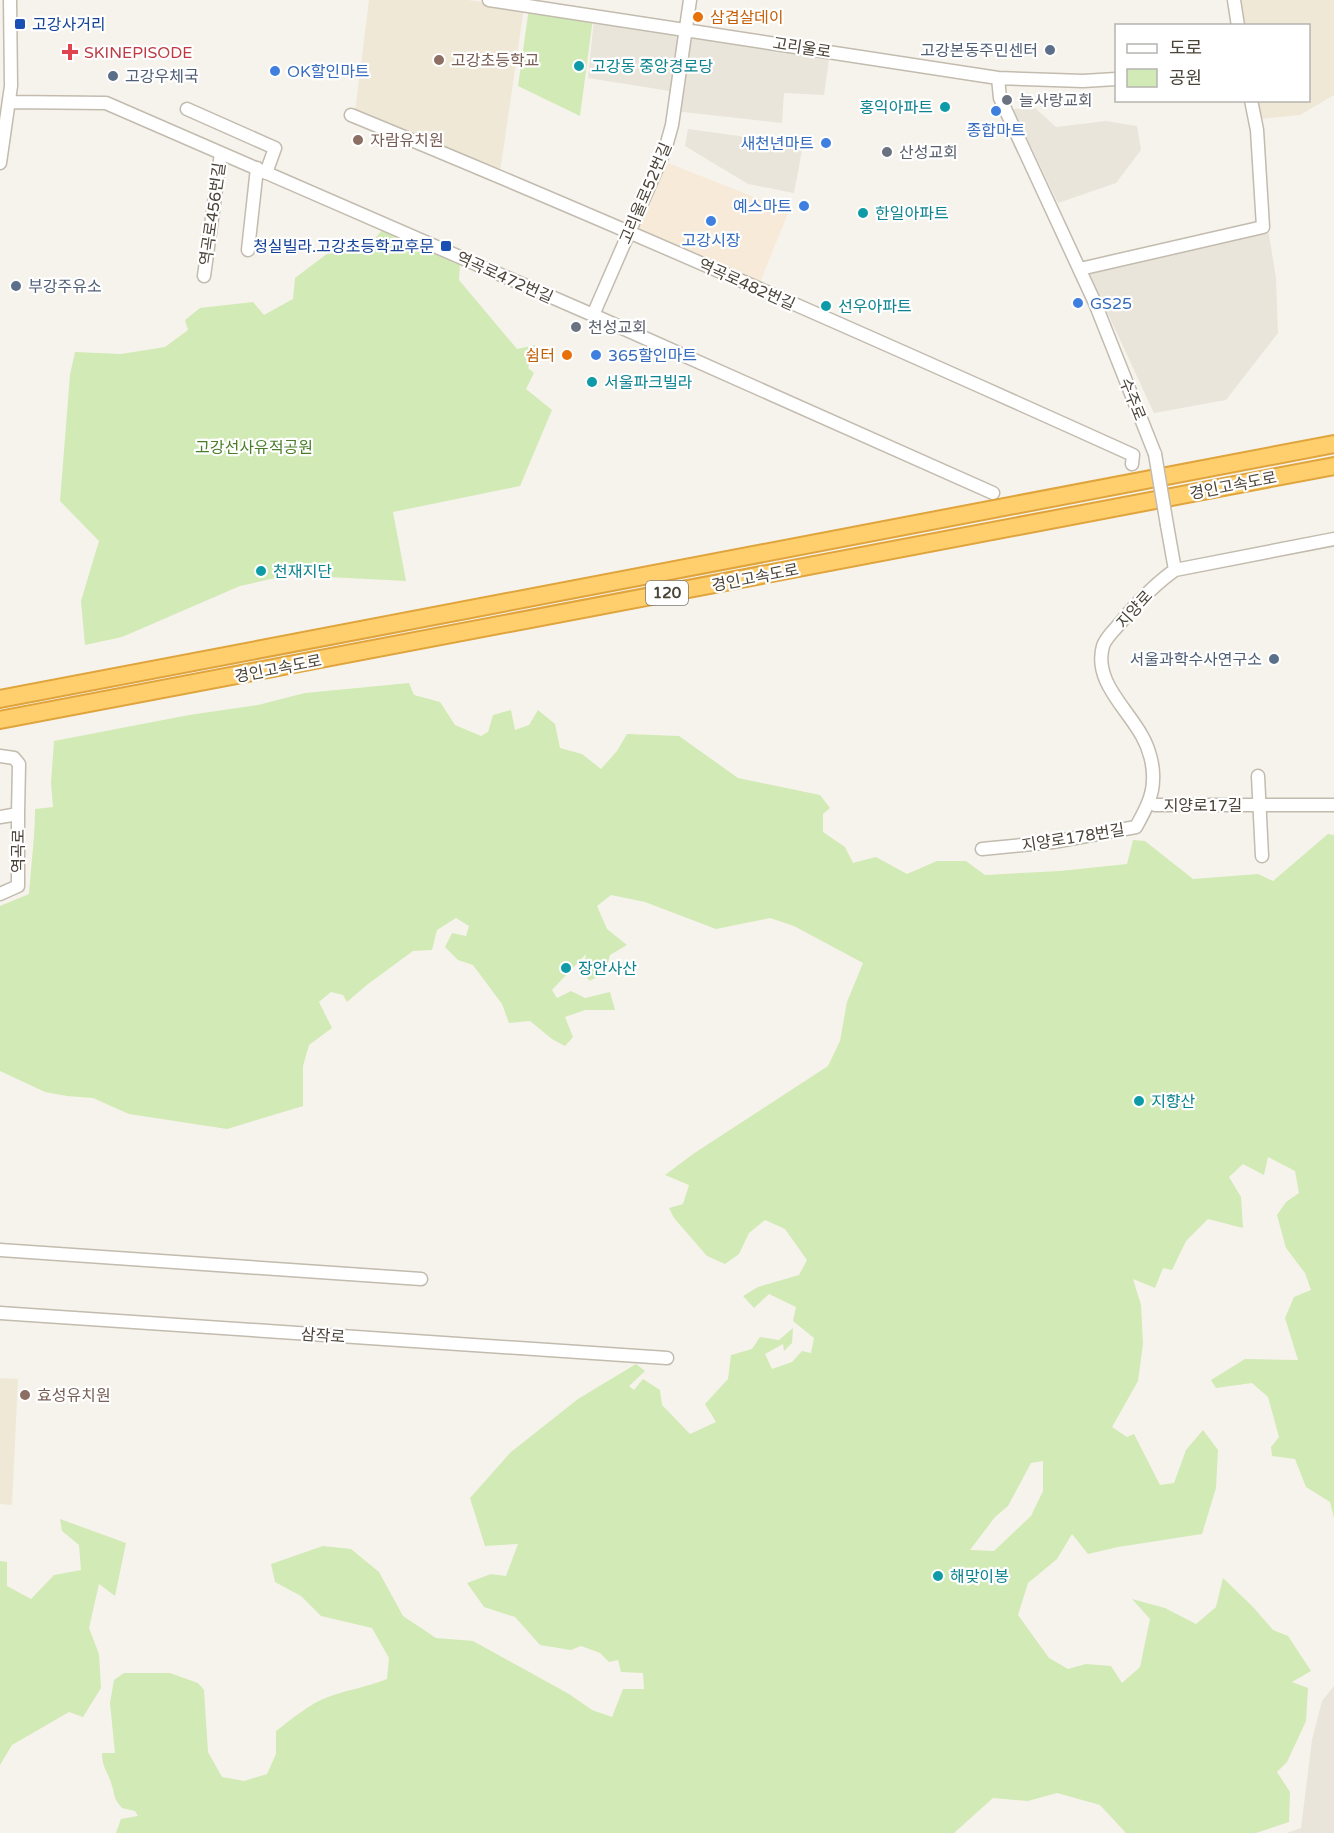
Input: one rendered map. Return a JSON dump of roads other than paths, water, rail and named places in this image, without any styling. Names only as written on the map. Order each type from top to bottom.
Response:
[{"type":"highway","name":"경인고속도로","points":[[0,699],[1334,444]]},
{"type":"highway","name":"경인고속도로","points":[[0,720],[1334,466]]},
{"type":"street","points":[[0,163],[11,86],[10,0]]},
{"type":"street","name":"고리울로","points":[[489,0],[998,78],[1115,80]]},
{"type":"street","name":"고리울로52번길","points":[[593,315],[665,150],[672,125],[690,0]]},
{"type":"street","points":[[1234,0],[1238,24]]},
{"type":"street","name":"수주로","points":[[998,78],[1000,98],[1095,303],[1155,454],[1175,570]]},
{"type":"street","name":"역곡로472번길","points":[[9,102],[106,103],[593,315],[993,494]]},
{"type":"street","points":[[1080,269],[1263,227],[1257,130],[1251,102]]},
{"type":"street","points":[[187,110],[275,148],[262,171],[248,250]]},
{"type":"street","name":"역곡로482번길","points":[[351,115],[502,177],[1133,455],[1132,464]]},
{"type":"street","name":"역곡로456번길","points":[[204,276],[221,153]]},
{"type":"street","name":"지양로","points":[[1149,802],[1153,780],[1150,758],[1143,737],[1107,685],[1101,660],[1104,644],[1128,614],[1164,577],[1175,570],[1334,539]]},
{"type":"street","points":[[0,756],[14,758],[19,764],[18,814]]},
{"type":"street","name":"지양로17길","points":[[1258,776],[1262,856]]},
{"type":"street","name":"지양로17길","points":[[1149,802],[1155,805],[1334,805]]},
{"type":"street","name":"지양로178번길","points":[[982,849],[1053,842],[1136,827],[1149,802]]},
{"type":"street","name":"역곡로","points":[[0,817],[18,814],[18,886],[0,894]]},
{"type":"street","points":[[0,1250],[421,1279]]},
{"type":"street","name":"삼작로","points":[[0,1313],[667,1358]]},
{"type":"place","name":"삼겹살데이","points":[[698,17]]},
{"type":"place","name":"고강사거리","points":[[20,24]]},
{"type":"place","name":"고강본동주민센터","points":[[1050,50]]},
{"type":"place","name":"SKINEPISODE","points":[[70,52]]},
{"type":"place","name":"고강초등학교","points":[[439,60]]},
{"type":"place","name":"고강동 중앙경로당","points":[[579,66]]},
{"type":"place","name":"OK할인마트","points":[[275,71]]},
{"type":"place","name":"고강우체국","points":[[113,76]]},
{"type":"place","name":"늘사랑교회","points":[[1007,100]]},
{"type":"place","name":"홍익아파트","points":[[945,107]]},
{"type":"place","name":"종합마트","points":[[996,111]]},
{"type":"place","name":"자람유치원","points":[[358,140]]},
{"type":"place","name":"새천년마트","points":[[826,143]]},
{"type":"place","name":"산성교회","points":[[887,152]]},
{"type":"place","name":"예스마트","points":[[804,206]]},
{"type":"place","name":"한일아파트","points":[[863,213]]},
{"type":"place","name":"고강시장","points":[[711,221]]},
{"type":"place","name":"청실빌라.고강초등학교후문","points":[[446,246]]},
{"type":"place","name":"부강주유소","points":[[16,286]]},
{"type":"place","name":"GS25","points":[[1078,303]]},
{"type":"place","name":"선우아파트","points":[[826,306]]},
{"type":"place","name":"천성교회","points":[[576,327]]},
{"type":"place","name":"쉼터","points":[[567,355]]},
{"type":"place","name":"365할인마트","points":[[596,355]]},
{"type":"place","name":"서울파크빌라","points":[[592,382]]},
{"type":"place","name":"천재지단","points":[[261,571]]},
{"type":"place","name":"서울과학수사연구소","points":[[1274,659]]},
{"type":"place","name":"장안사산","points":[[566,968]]},
{"type":"place","name":"지향산","points":[[1139,1101]]},
{"type":"place","name":"효성유치원","points":[[25,1395]]},
{"type":"place","name":"해맞이봉","points":[[938,1576]]},
{"type":"park label","name":"고강선사유적공원","points":[[254,447]]}]
